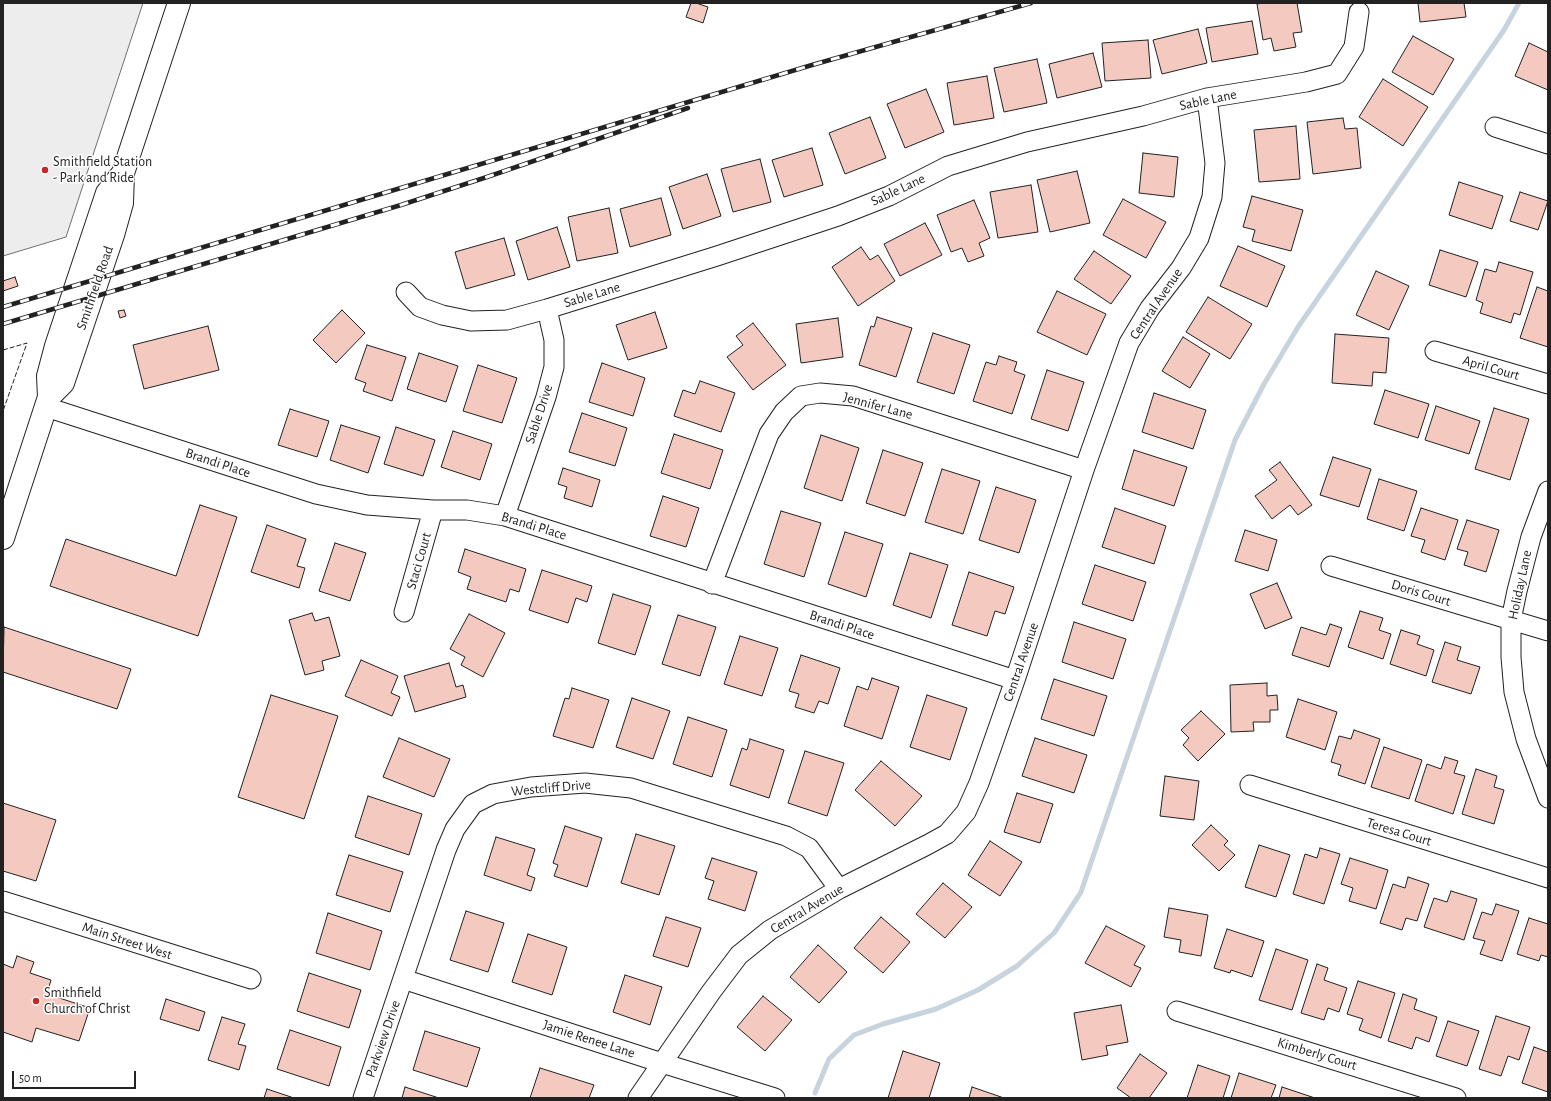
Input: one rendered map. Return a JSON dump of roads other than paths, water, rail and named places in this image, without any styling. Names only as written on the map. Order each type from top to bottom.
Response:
[{"type":"main road","name":"Smithfield Road","points":[[3,538],[47,402],[63,383],[113,235],[122,203],[123,173],[179,3]]},
{"type":"street","name":"Sable Lane","points":[[406,292],[420,307],[442,315],[471,321],[507,320],[547,309],[717,256],[838,216],[889,196],[948,166],[1027,142],[1143,116],[1207,98],[1306,82],[1337,74],[1354,47],[1359,12]]},
{"type":"street","name":"Central Avenue","points":[[638,1098],[739,955],[770,930],[839,889],[947,834],[966,812],[1015,680],[1084,470],[1129,343],[1150,308],[1181,268],[1199,238],[1212,197],[1215,162],[1207,98]]},
{"type":"street","points":[[1495,127],[1548,144]]},
{"type":"street","name":"Sable Drive","points":[[505,516],[546,397],[554,367],[554,340],[547,309]]},
{"type":"street","name":"April Court","points":[[1434,352],[1548,384]]},
{"type":"street","name":"Jennifer Lane","points":[[712,584],[769,434],[784,412],[801,396],[820,393],[853,396],[1084,470]]},
{"type":"street","name":"Brandi Place","points":[[47,402],[316,494],[368,505],[433,510],[467,510],[505,516],[712,584],[1015,680]]},
{"type":"street","name":"Holiday Lane","points":[[1548,490],[1531,537],[1511,620],[1511,657],[1514,692],[1526,739],[1548,798]]},
{"type":"street","name":"Staci Court","points":[[404,612],[433,510]]},
{"type":"street","name":"Doris Court","points":[[1332,566],[1548,631]]},
{"type":"street","name":"Westcliff Drive","points":[[403,979],[446,850],[455,828],[473,804],[493,794],[531,787],[585,783],[631,788],[786,836],[809,848],[839,889]]},
{"type":"street","name":"Teresa Court","points":[[1250,785],[1548,878]]},
{"type":"street","name":"Main Street West","points":[[3,901],[251,979]]},
{"type":"street","name":"Jamie Renee Lane","points":[[403,979],[775,1098]]},
{"type":"street","name":"Parkview Drive","points":[[363,1098],[403,979]]},
{"type":"street","name":"Kimberly Court","points":[[1177,1011],[1456,1098]]},
{"type":"waterway","points":[[815,1093],[829,1059],[854,1035],[883,1024],[936,1009],[978,990],[1017,966],[1054,933],[1081,892],[1235,440],[1264,384],[1298,327],[1504,30],[1519,3]]},
{"type":"railway","points":[[3,307],[812,65],[1031,3]]},
{"type":"railway","points":[[3,324],[401,205],[688,108]]},
{"type":"place","name":"Smithfield Station - Park and Ride","points":[[45,170]]},
{"type":"place","name":"Smithfield Church of Christ","points":[[36,1001]]}]
